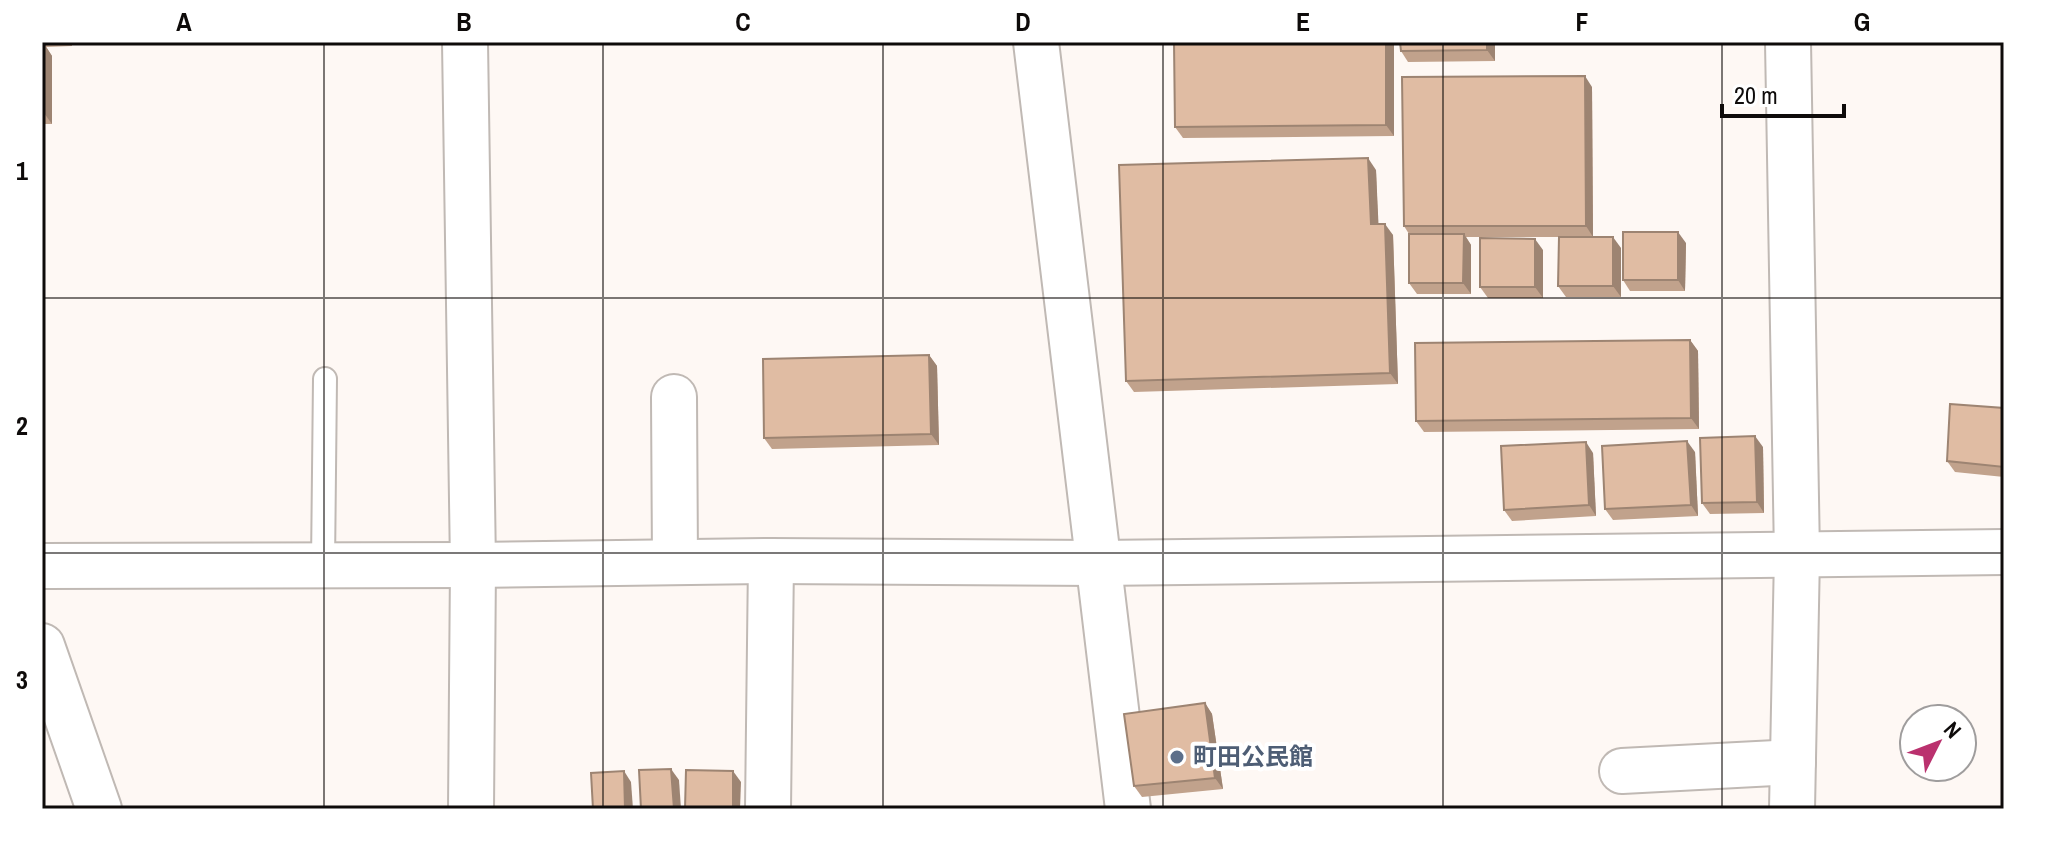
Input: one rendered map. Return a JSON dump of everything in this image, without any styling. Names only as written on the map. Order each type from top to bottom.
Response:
[{"type":"street","points":[[465,42],[473,565],[471,809]]},
{"type":"street","points":[[1036,42],[1128,809]]},
{"type":"street","points":[[1788,42],[1797,555],[1792,809]]},
{"type":"street","points":[[674,397],[675,562]]},
{"type":"street","points":[[42,566],[771,561],[1098,563],[2004,552]]},
{"type":"street","points":[[768,809],[771,561]]},
{"type":"street","points":[[42,646],[99,809]]},
{"type":"street","points":[[1622,771],[1793,762]]},
{"type":"lane","points":[[323,564],[325,379]]},
{"type":"building","points":[[1174,42],[1386,42],[1386,125],[1175,127]]},
{"type":"building","points":[[1400,42],[1487,42],[1487,50],[1401,51]]},
{"type":"building","points":[[42,45],[45,45],[44,113],[42,113]]},
{"type":"building","points":[[1585,76],[1586,226],[1404,226],[1402,77]]},
{"type":"building","points":[[1368,158],[1371,224],[1385,224],[1390,373],[1126,381],[1119,165]]},
{"type":"building","points":[[1623,232],[1678,232],[1678,280],[1623,280]]},
{"type":"building","points":[[1409,234],[1464,234],[1463,283],[1409,283]]},
{"type":"building","points":[[1559,237],[1613,237],[1613,286],[1558,286]]},
{"type":"building","points":[[1480,238],[1535,239],[1535,287],[1480,287]]},
{"type":"building","points":[[1690,340],[1691,418],[1416,421],[1415,343]]},
{"type":"building","points":[[929,355],[931,434],[764,438],[763,359]]},
{"type":"building","points":[[1950,404],[2004,408],[2004,467],[1947,461]]},
{"type":"building","points":[[1755,436],[1757,502],[1702,503],[1700,438]]},
{"type":"building","points":[[1687,441],[1691,505],[1605,509],[1602,446]]},
{"type":"building","points":[[1586,442],[1589,505],[1504,510],[1501,446]]},
{"type":"building","name":"町田公民館","points":[[1205,703],[1215,778],[1134,786],[1124,714]]},
{"type":"building","points":[[671,769],[674,809],[641,809],[639,770]]},
{"type":"building","points":[[686,770],[733,771],[733,809],[685,809]]},
{"type":"building","points":[[624,771],[625,809],[593,809],[591,773]]},
{"type":"place","name":"町田公民館","points":[[1177,757]]}]
